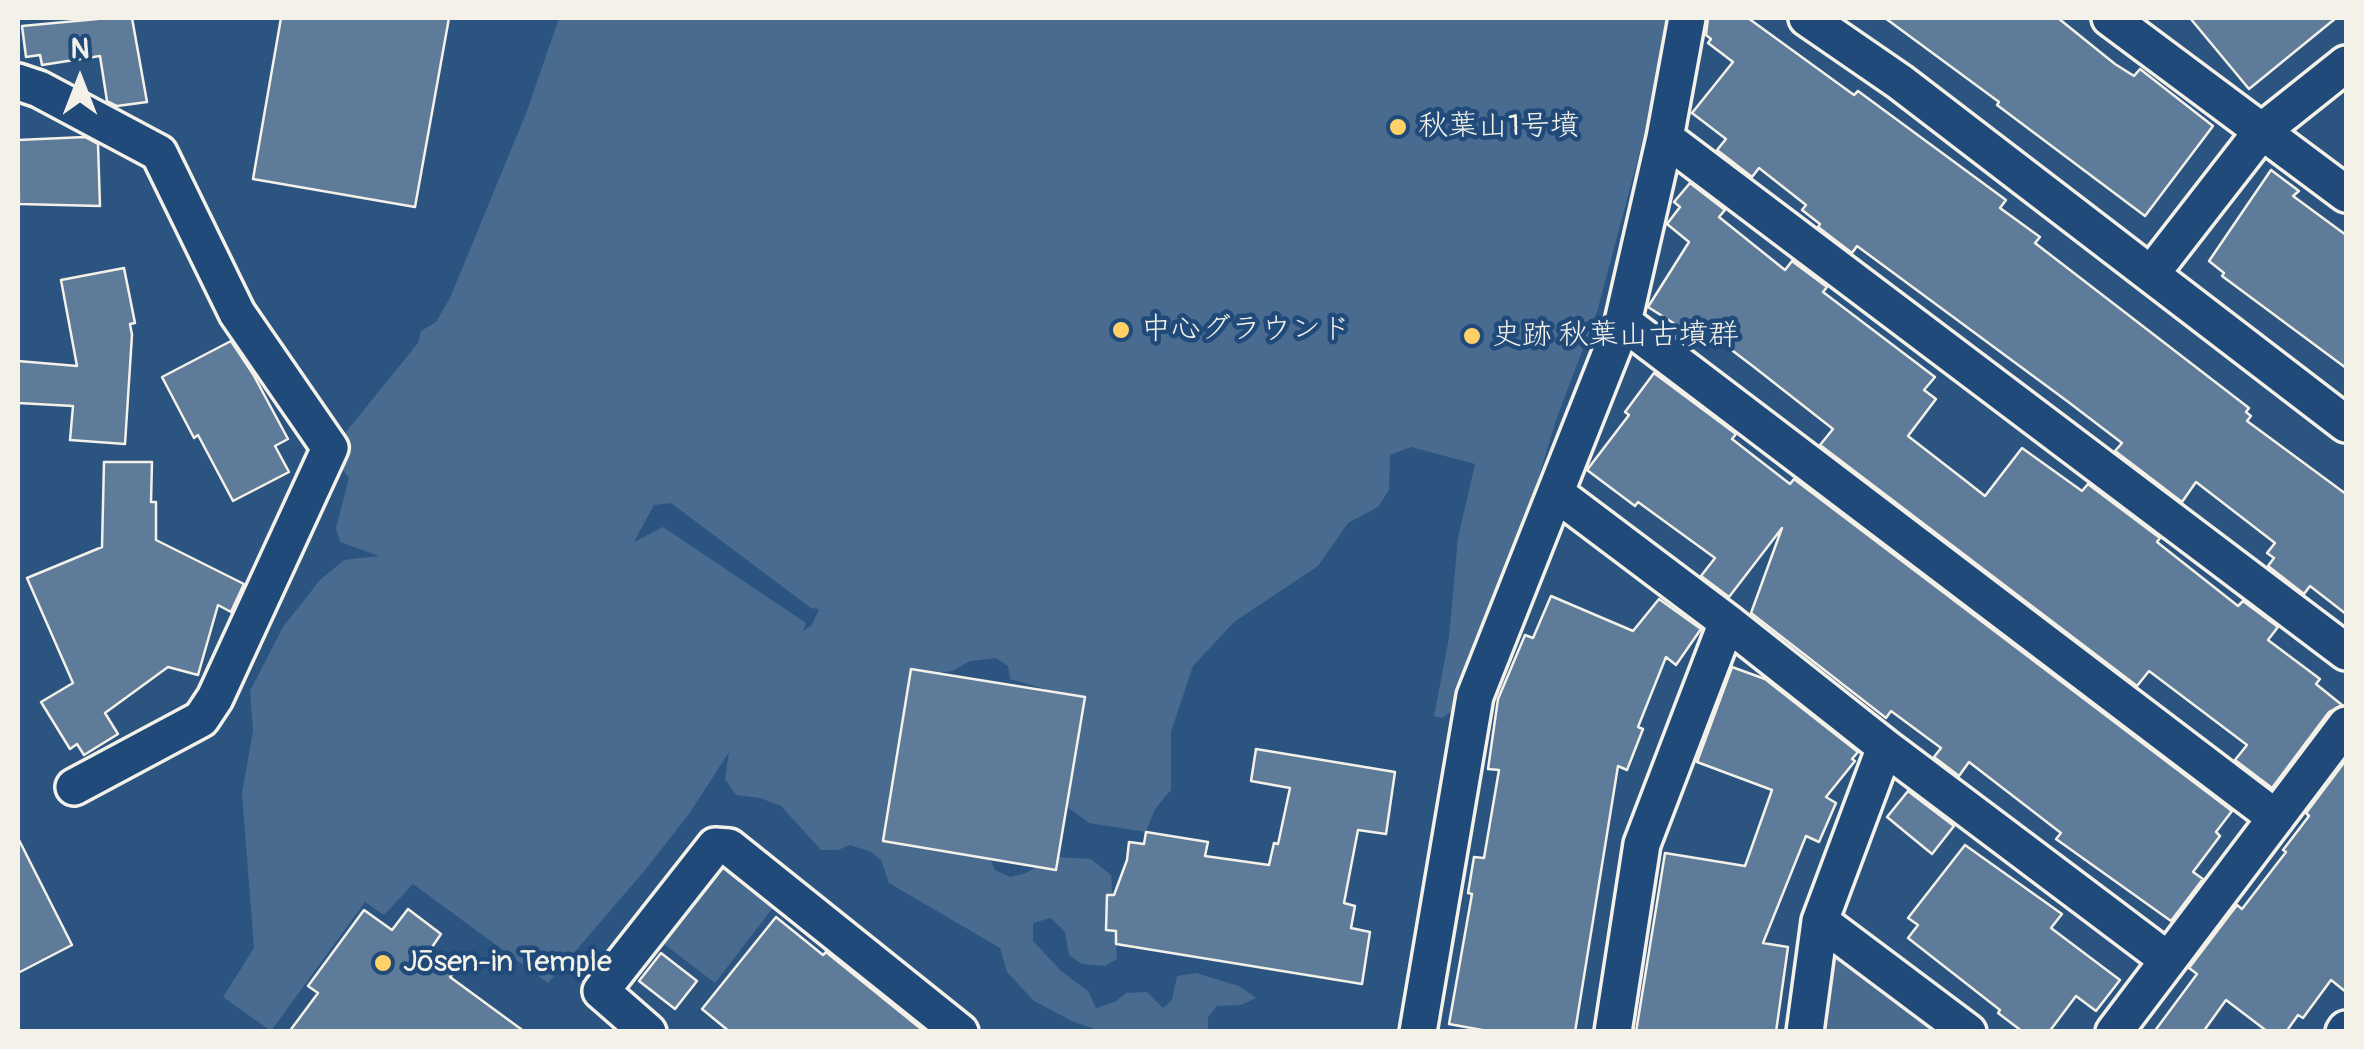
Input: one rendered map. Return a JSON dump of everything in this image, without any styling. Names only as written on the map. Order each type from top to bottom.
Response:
[{"type":"street","points":[[1418,1032],[1475,696],[1623,322],[1665,138],[1686,18]]},
{"type":"street","points":[[1807,18],[1900,82],[2346,424]]},
{"type":"street","points":[[2110,18],[2346,194]]},
{"type":"street","points":[[2151,274],[2262,132],[2346,64]]},
{"type":"street","points":[[18,82],[39,89],[158,152],[237,312],[330,448],[216,698],[201,719],[74,787]]},
{"type":"street","points":[[1665,138],[2346,652]]},
{"type":"street","points":[[1623,322],[2276,818]]},
{"type":"street","points":[[1556,494],[2168,960]]},
{"type":"street","points":[[1613,1032],[1642,844],[1726,622]]},
{"type":"street","points":[[2114,1032],[2346,725]]},
{"type":"street","points":[[1805,1032],[1820,921],[1885,748]]},
{"type":"street","points":[[648,1032],[600,990],[715,846],[729,847],[960,1032]]},
{"type":"street","points":[[1820,921],[1968,1032]]},
{"type":"shaded area","points":[[559,18],[1668,18],[1646,128],[1597,312],[1556,420],[1507,582],[1455,688],[1452,711],[1442,718],[1434,716],[1449,638],[1458,538],[1475,464],[1411,447],[1390,455],[1389,490],[1378,507],[1348,523],[1318,566],[1234,622],[1193,666],[1171,732],[1171,790],[1155,809],[1146,832],[1089,823],[1065,805],[1066,695],[1010,679],[1008,666],[996,658],[970,661],[953,671],[911,670],[883,841],[990,859],[995,870],[1010,877],[1055,857],[1091,859],[1111,875],[1117,959],[1105,966],[1082,964],[1069,955],[1065,932],[1051,918],[1033,923],[1033,941],[1061,971],[1088,991],[1096,1008],[1115,1002],[1126,993],[1147,992],[1163,1008],[1172,1000],[1177,976],[1196,973],[1239,986],[1256,998],[1241,1005],[1217,1006],[1208,1017],[1208,1031],[1101,1031],[1074,1022],[1034,1001],[1007,972],[1000,948],[889,883],[881,860],[871,852],[850,845],[821,850],[781,806],[736,795],[725,779],[729,752],[689,814],[548,983],[413,884],[384,915],[365,902],[271,1031],[223,997],[254,948],[242,793],[253,731],[250,691],[283,627],[320,580],[344,560],[379,556],[340,542],[336,528],[349,478],[341,468],[342,437],[418,343],[421,331],[436,322],[450,298],[527,111]],"holes":[[[671,503],[811,608],[819,609],[812,625],[803,631],[806,623],[663,527],[634,542],[654,505]]]},
{"type":"shaded area","points":[[726,867],[778,901],[715,983],[656,938],[719,868]]},
{"type":"shaded area","points":[[1844,955],[1948,1032],[1818,1032],[1831,956]]},
{"type":"building","points":[[132,18],[147,102],[117,106],[107,101],[100,56],[42,65],[40,55],[26,57],[22,26]]},
{"type":"building","points":[[281,18],[449,18],[415,207],[253,179]]},
{"type":"building","points":[[1708,18],[1748,18],[1854,95],[1858,91],[2006,200],[2000,208],[2040,237],[2035,243],[2249,408],[2246,412],[2251,416],[2247,421],[2346,494],[2346,614],[2310,586],[2304,594],[2268,566],[2274,558],[2267,553],[2275,543],[2196,482],[2182,502],[2115,451],[2122,443],[2067,401],[1857,246],[1852,253],[1818,227],[1820,224],[1802,210],[1806,205],[1759,168],[1752,177],[1717,150],[1726,139],[1692,113],[1733,62],[1708,43]]},
{"type":"building","points":[[1885,18],[2058,18],[2115,64],[2134,76],[2140,69],[2213,126],[2145,216]]},
{"type":"building","points":[[2190,18],[2336,18],[2249,89]]},
{"type":"building","points":[[85,137],[98,144],[100,206],[19,204],[18,140]]},
{"type":"building","points":[[2271,170],[2299,191],[2293,196],[2346,235],[2346,368],[2222,276],[2224,273],[2209,261]]},
{"type":"building","points":[[1690,183],[1725,210],[1719,217],[1785,270],[1792,261],[1827,287],[1823,292],[1935,377],[1924,390],[1936,399],[1908,436],[1985,496],[2022,448],[2082,491],[2088,484],[2160,538],[2157,542],[2238,606],[2243,601],[2278,627],[2268,640],[2320,679],[2316,684],[2342,705],[2329,712],[2272,788],[2235,760],[2247,745],[2149,671],[2137,686],[1820,445],[1833,429],[1754,367],[1700,326],[1694,336],[1648,307],[1689,242],[1667,224],[1680,207],[1674,202]]},
{"type":"building","points":[[124,268],[135,323],[130,324],[125,444],[70,440],[73,406],[18,403],[18,361],[77,366],[61,280]]},
{"type":"building","points":[[231,341],[288,439],[275,446],[289,472],[233,501],[162,377]]},
{"type":"building","points":[[1654,373],[1736,434],[1732,439],[1790,484],[1794,479],[2232,811],[2216,832],[2220,836],[2193,872],[2203,879],[2171,921],[2056,839],[2061,833],[1969,762],[1959,776],[1934,757],[1941,748],[1891,711],[1886,718],[1751,613],[1782,528],[1729,597],[1701,576],[1715,558],[1587,470],[1629,415],[1625,412]]},
{"type":"building","points":[[104,462],[152,462],[151,502],[156,502],[156,540],[244,584],[231,612],[218,605],[198,675],[168,667],[105,713],[118,734],[84,755],[77,744],[70,749],[41,702],[73,683],[27,578],[102,547]]},
{"type":"building","points":[[1551,596],[1633,631],[1659,599],[1701,629],[1676,665],[1666,657],[1638,727],[1643,729],[1627,770],[1618,766],[1575,1032],[1493,1032],[1449,1024],[1472,894],[1468,893],[1474,857],[1484,858],[1499,770],[1488,769],[1498,699],[1525,635],[1533,638]]},
{"type":"building","points":[[1732,667],[1765,679],[1858,752],[1826,797],[1836,803],[1819,842],[1806,836],[1763,943],[1788,947],[1776,1032],[1636,1032],[1665,853],[1745,866],[1772,790],[1697,762]]},
{"type":"building","points":[[911,669],[1085,697],[1056,870],[883,841]]},
{"type":"building","points":[[1256,749],[1395,772],[1386,834],[1358,830],[1344,903],[1355,906],[1351,928],[1370,932],[1362,984],[1116,944],[1116,931],[1106,930],[1107,895],[1114,895],[1129,842],[1144,844],[1146,832],[1208,842],[1205,856],[1269,865],[1274,843],[1278,844],[1290,788],[1251,781]]},
{"type":"building","points":[[2346,760],[2346,992],[2331,980],[2303,1018],[2298,1015],[2286,1032],[2268,1032],[2226,1000],[2203,1032],[2154,1032],[2197,974],[2189,968],[2237,905],[2242,909],[2286,852],[2283,850],[2309,816],[2306,813]]},
{"type":"building","points":[[1908,791],[1954,826],[1932,854],[1887,817]]},
{"type":"building","points":[[18,838],[72,945],[18,973]]},
{"type":"building","points":[[1965,845],[2062,914],[2051,928],[2120,980],[2096,1011],[2076,996],[2049,1032],[2023,1032],[1908,938],[1918,925],[1908,918]]},
{"type":"building","name":"Jōsen-in Temple","points":[[408,909],[441,934],[428,953],[454,973],[450,977],[525,1032],[289,1032],[318,993],[308,986],[364,910],[392,930]]},
{"type":"building","points":[[776,917],[925,1032],[730,1032],[702,1009]]},
{"type":"building","points":[[661,953],[697,981],[675,1009],[639,981]]},
{"type":"place","name":"秋葉山1号墳","points":[[1398,127]]},
{"type":"place","name":"中心グラウンド","points":[[1121,330]]},
{"type":"place","name":"史跡 秋葉山古墳群","points":[[1472,336]]},
{"type":"place","name":"Jōsen-in Temple","points":[[383,963]]}]
